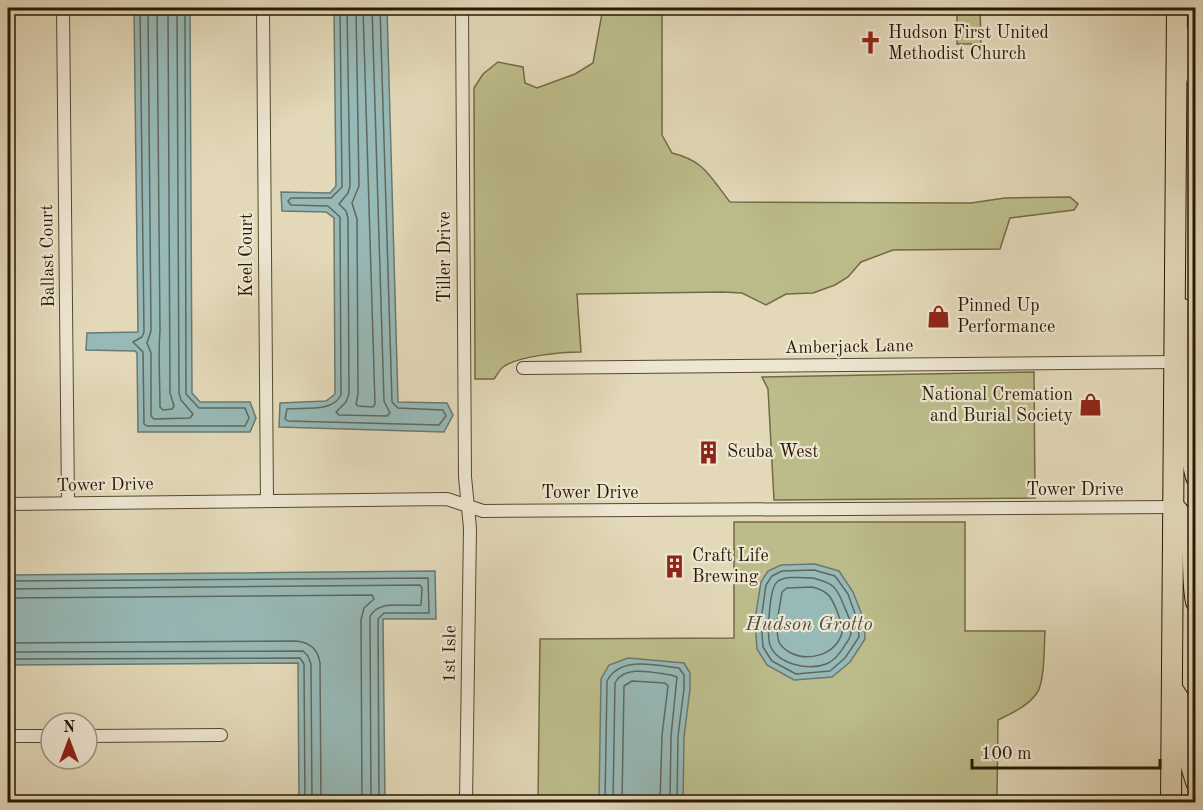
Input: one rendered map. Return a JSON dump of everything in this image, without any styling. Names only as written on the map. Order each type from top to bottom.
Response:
[{"type":"highway","points":[[1171,802],[1177,8]]},
{"type":"highway","points":[[1177,32],[1190,44],[1196,78]]},
{"type":"highway","points":[[1176,277],[1193,355],[1192,461],[1196,477]]},
{"type":"highway","points":[[1174,507],[1181,514],[1190,531],[1193,545],[1193,588],[1196,602]]},
{"type":"highway","points":[[1172,688],[1187,712],[1189,759],[1196,782]]},
{"type":"street","name":"Ballast Court","points":[[63,8],[68,503]]},
{"type":"street","name":"Keel Court","points":[[263,8],[267,501]]},
{"type":"street","name":"Tiller Drive","points":[[462,8],[465,465],[468,506]]},
{"type":"street","name":"Amberjack Lane","points":[[523,368],[1175,362]]},
{"type":"street","name":"Tower Drive","points":[[8,504],[447,499],[483,511],[1174,507]]},
{"type":"street","name":"1st Isle","points":[[466,802],[470,528],[468,506]]},
{"type":"street","points":[[99,736],[220,735]]},
{"type":"street","points":[[8,736],[39,736]]},
{"type":"green space","points":[[603,8],[662,8],[662,135],[672,153],[700,165],[730,202],[971,203],[1005,198],[1070,197],[1078,204],[1074,210],[1010,218],[1000,249],[893,250],[861,262],[848,277],[835,285],[813,293],[786,294],[766,305],[742,293],[577,294],[581,352],[529,357],[503,367],[494,379],[475,379],[474,88],[483,74],[498,62],[523,67],[525,83],[537,88],[575,74],[593,63]]},
{"type":"green space","points":[[957,8],[980,8],[981,44],[957,44]]},
{"type":"green space","points":[[1034,372],[1035,498],[774,500],[768,389],[762,377]]},
{"type":"green space","points":[[734,522],[965,522],[965,631],[1045,631],[1040,688],[1024,705],[998,720],[997,796],[1040,796],[1040,802],[538,802],[540,639],[734,638]]},
{"type":"water","points":[[134,8],[190,8],[192,393],[200,402],[250,402],[256,418],[250,432],[138,432],[137,353],[135,351],[86,350],[87,333],[138,332]]},
{"type":"water","points":[[334,8],[387,8],[398,402],[447,403],[453,415],[444,432],[279,427],[280,403],[326,401],[335,394],[334,218],[326,212],[282,211],[281,192],[330,193],[336,186]]},
{"type":"water","name":"Hudson Grotto","points":[[815,564],[839,571],[853,592],[864,620],[865,639],[850,662],[832,677],[794,680],[767,665],[757,649],[755,619],[761,582],[768,571],[781,565]]},
{"type":"water","points":[[435,571],[436,619],[383,619],[385,802],[299,802],[298,663],[8,665],[8,575]]},
{"type":"water","points":[[628,658],[684,663],[690,673],[684,737],[683,802],[599,802],[601,679],[609,665]]},
{"type":"place","name":"Hudson First United Methodist Church","points":[[870,43]]},
{"type":"place","name":"Pinned Up Performance","points":[[939,316]]},
{"type":"place","name":"National Cremation and Burial Society","points":[[1091,405]]},
{"type":"place","name":"Scuba West","points":[[709,452]]},
{"type":"place","name":"Craft Life Brewing","points":[[674,566]]}]
